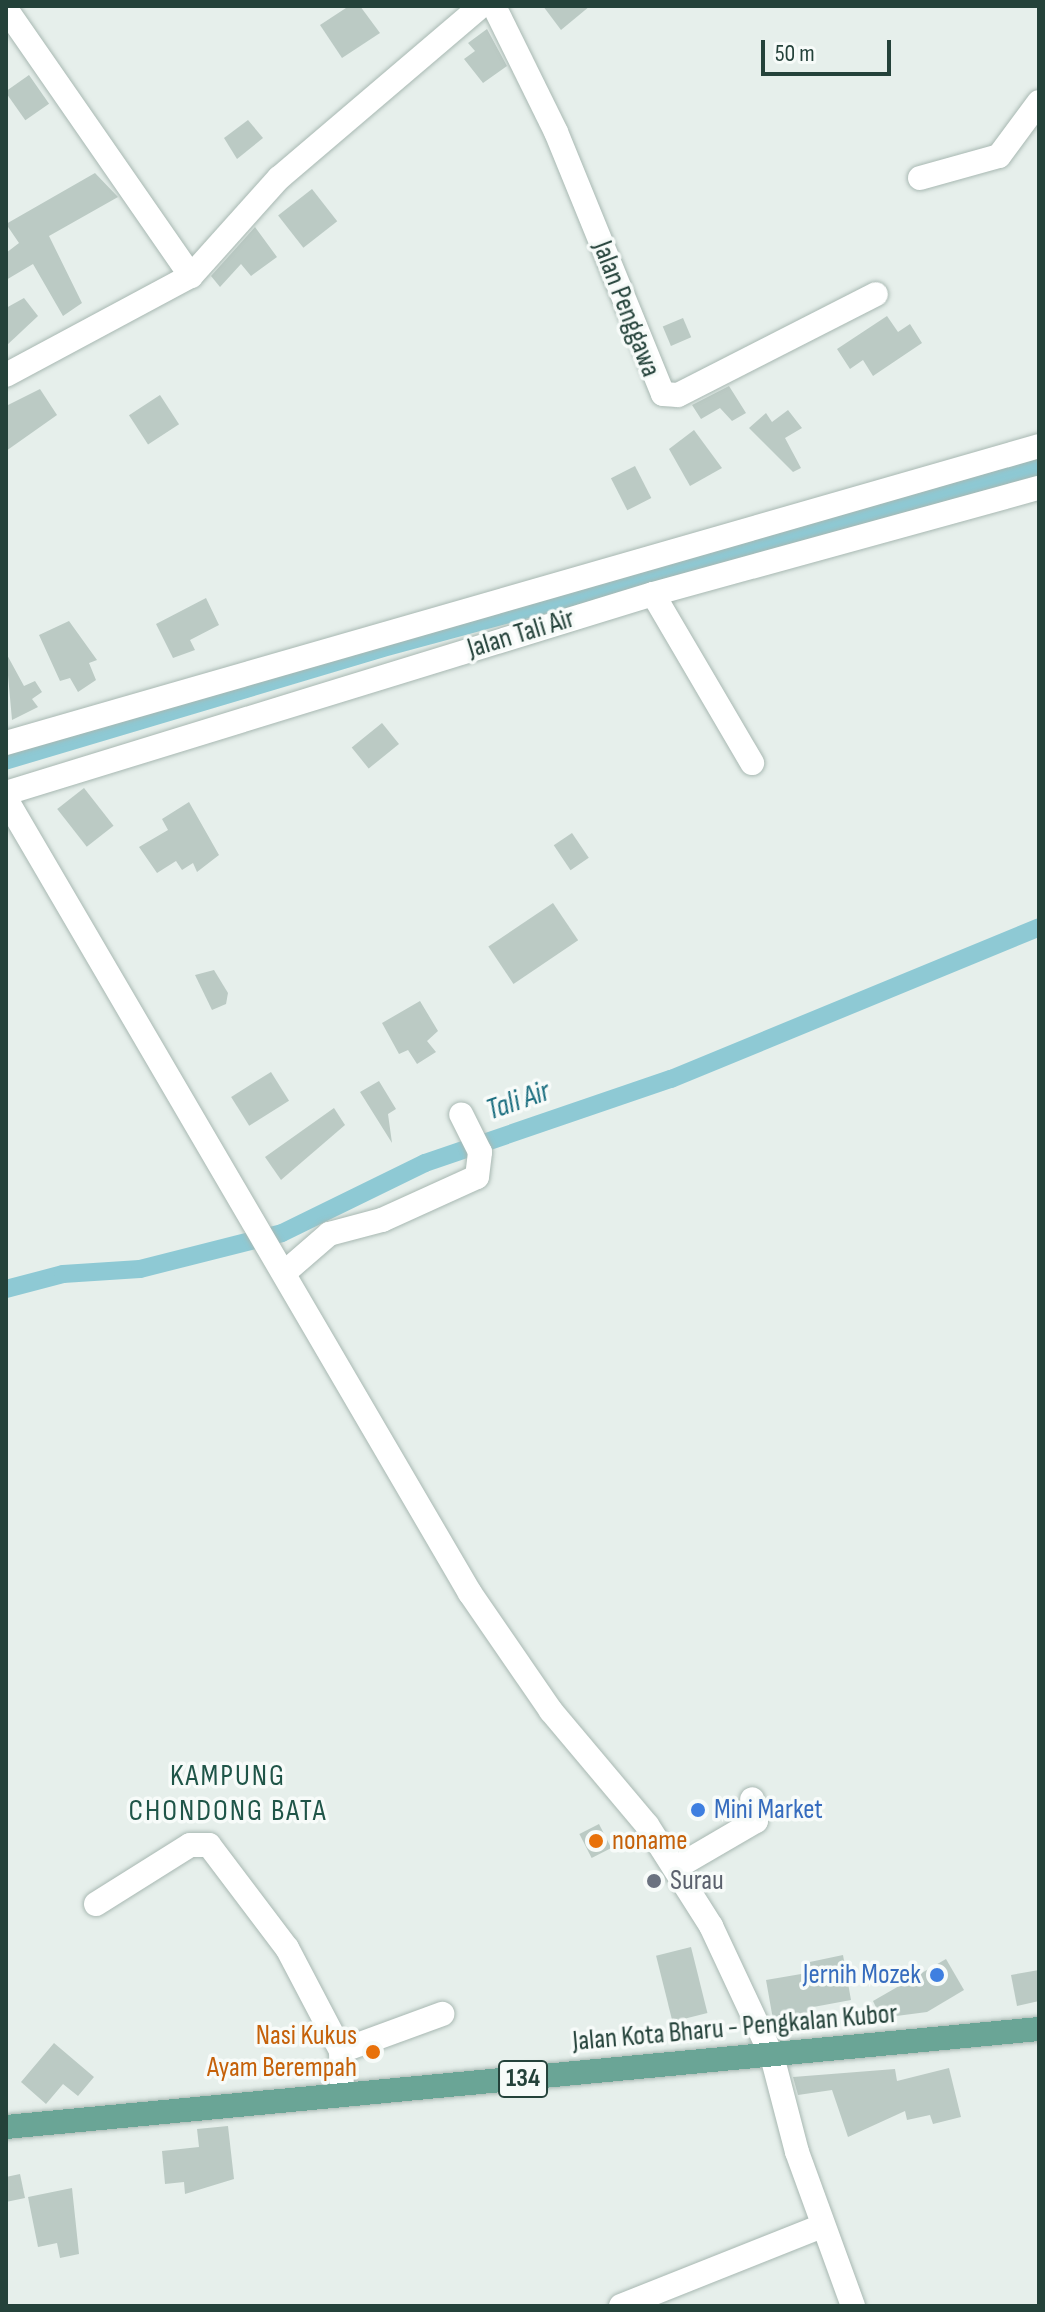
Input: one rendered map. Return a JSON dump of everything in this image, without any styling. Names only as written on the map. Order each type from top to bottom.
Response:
[{"type":"main road","name":"Jalan Kota Bharu - Pengkalan Kubor","points":[[6,2127],[1039,2029]]},
{"type":"street","points":[[6,375],[191,276],[279,178],[481,6]]},
{"type":"street","name":"Jalan Penggawa","points":[[494,6],[556,132],[663,394],[678,395],[876,294]]},
{"type":"street","points":[[6,9],[191,276]]},
{"type":"street","points":[[920,178],[999,156],[1039,102]]},
{"type":"street","name":"Jalan Tali Air","points":[[6,743],[1039,446]]},
{"type":"street","name":"Jalan Tali Air","points":[[6,793],[653,594],[1039,488]]},
{"type":"street","points":[[653,594],[752,763]]},
{"type":"street","points":[[6,799],[502,1644],[677,1867],[772,2056],[822,2226],[853,2306]]},
{"type":"street","points":[[284,1273],[329,1234],[466,1185],[477,1177],[480,1152],[461,1114]]},
{"type":"street","points":[[677,1867],[756,1821],[752,1799]]},
{"type":"street","points":[[96,1904],[190,1845],[209,1845],[286,1945],[341,2051],[342,2095]]},
{"type":"street","points":[[341,2051],[442,2014]]},
{"type":"street","points":[[621,2306],[822,2226]]},
{"type":"water","points":[[1039,458],[1039,476],[970,499],[388,656],[6,770],[6,754]]},
{"type":"building","points":[[349,6],[360,6],[380,33],[342,58],[320,25]]},
{"type":"building","points":[[543,6],[590,6],[561,30]]},
{"type":"building","points":[[487,29],[507,66],[483,83],[464,59],[475,51],[468,43]]},
{"type":"building","points":[[29,75],[49,104],[25,120],[6,91]]},
{"type":"building","points":[[248,120],[263,138],[237,159],[224,138]]},
{"type":"building","points":[[95,173],[118,197],[49,236],[82,303],[63,316],[33,264],[6,280],[6,253],[19,243],[6,224]]},
{"type":"building","points":[[312,189],[337,221],[303,248],[278,215]]},
{"type":"building","points":[[255,227],[277,257],[251,276],[241,264],[220,287],[211,276]]},
{"type":"building","points":[[24,298],[38,316],[6,346],[6,308]]},
{"type":"building","points":[[887,316],[898,332],[910,324],[922,343],[873,376],[863,360],[850,369],[837,349]]},
{"type":"building","points":[[683,318],[691,337],[671,346],[663,327]]},
{"type":"building","points":[[729,386],[746,413],[732,421],[720,408],[701,419],[692,405]]},
{"type":"building","points":[[40,389],[57,415],[6,451],[6,406]]},
{"type":"building","points":[[160,395],[179,424],[148,445],[129,415]]},
{"type":"building","points":[[788,410],[802,428],[785,438],[801,468],[793,472],[749,428],[766,413],[772,422]]},
{"type":"building","points":[[694,430],[722,468],[690,486],[669,449]]},
{"type":"building","points":[[635,466],[651,498],[627,510],[611,478]]},
{"type":"building","points":[[206,598],[219,625],[190,640],[195,650],[173,658],[156,624]]},
{"type":"building","points":[[69,621],[97,660],[89,663],[96,680],[78,692],[70,678],[60,681],[39,635]]},
{"type":"building","points":[[6,653],[24,686],[35,681],[42,692],[32,699],[38,707],[12,720]]},
{"type":"building","points":[[382,723],[399,744],[369,769],[352,748]]},
{"type":"building","points":[[84,788],[114,826],[87,847],[57,809]]},
{"type":"building","points":[[189,802],[219,855],[197,872],[193,863],[182,870],[176,861],[157,873],[139,847],[168,830],[162,819]]},
{"type":"building","points":[[572,833],[589,858],[571,870],[554,845]]},
{"type":"building","points":[[553,903],[578,940],[513,984],[488,947]]},
{"type":"building","points":[[214,970],[228,993],[226,1004],[212,1010],[195,975]]},
{"type":"building","points":[[420,1001],[438,1031],[427,1041],[436,1052],[417,1064],[408,1050],[399,1054],[382,1023]]},
{"type":"building","points":[[271,1072],[289,1101],[249,1126],[231,1097]]},
{"type":"building","points":[[379,1081],[396,1109],[388,1114],[392,1143],[360,1092]]},
{"type":"building","points":[[334,1108],[345,1125],[281,1180],[265,1157]]},
{"type":"building","name":"noname","points":[[599,1824],[611,1848],[592,1858],[579,1834]]},
{"type":"building","points":[[691,1947],[707,2013],[673,2022],[656,1956]]},
{"type":"building","points":[[843,1955],[851,2000],[808,2008],[810,2019],[774,2025],[766,1980],[807,1973],[805,1963]]},
{"type":"building","name":"Jernih Mozek","points":[[946,1959],[964,1990],[927,2012],[881,2018],[873,2001]]},
{"type":"building","points":[[1039,1970],[1039,2001],[1017,2006],[1011,1975]]},
{"type":"building","points":[[54,2043],[94,2077],[78,2096],[63,2084],[46,2104],[21,2082]]},
{"type":"building","points":[[949,2068],[961,2117],[933,2124],[930,2115],[907,2120],[905,2111],[848,2137],[832,2090],[798,2095],[793,2077],[895,2069],[897,2081]]},
{"type":"building","points":[[228,2126],[234,2179],[185,2194],[184,2182],[165,2184],[162,2151],[199,2147],[197,2129]]},
{"type":"building","points":[[20,2174],[25,2198],[6,2202],[6,2177]]},
{"type":"building","points":[[72,2188],[79,2254],[60,2258],[57,2243],[38,2247],[28,2197]]},
{"type":"waterway","name":"Tali Air","points":[[6,1289],[63,1274],[140,1269],[282,1233],[425,1163],[671,1079],[1039,927]]},
{"type":"place","name":"Mini Market","points":[[698,1810]]},
{"type":"place","name":"noname","points":[[596,1841]]},
{"type":"place","name":"Surau","points":[[654,1881]]},
{"type":"place","name":"Jernih Mozek","points":[[937,1975]]},
{"type":"place","name":"Nasi Kukus Ayam Berempah","points":[[373,2052]]},
{"type":"district","name":"KAMPUNG CHONDONG BATA","points":[[228,1793]]}]
